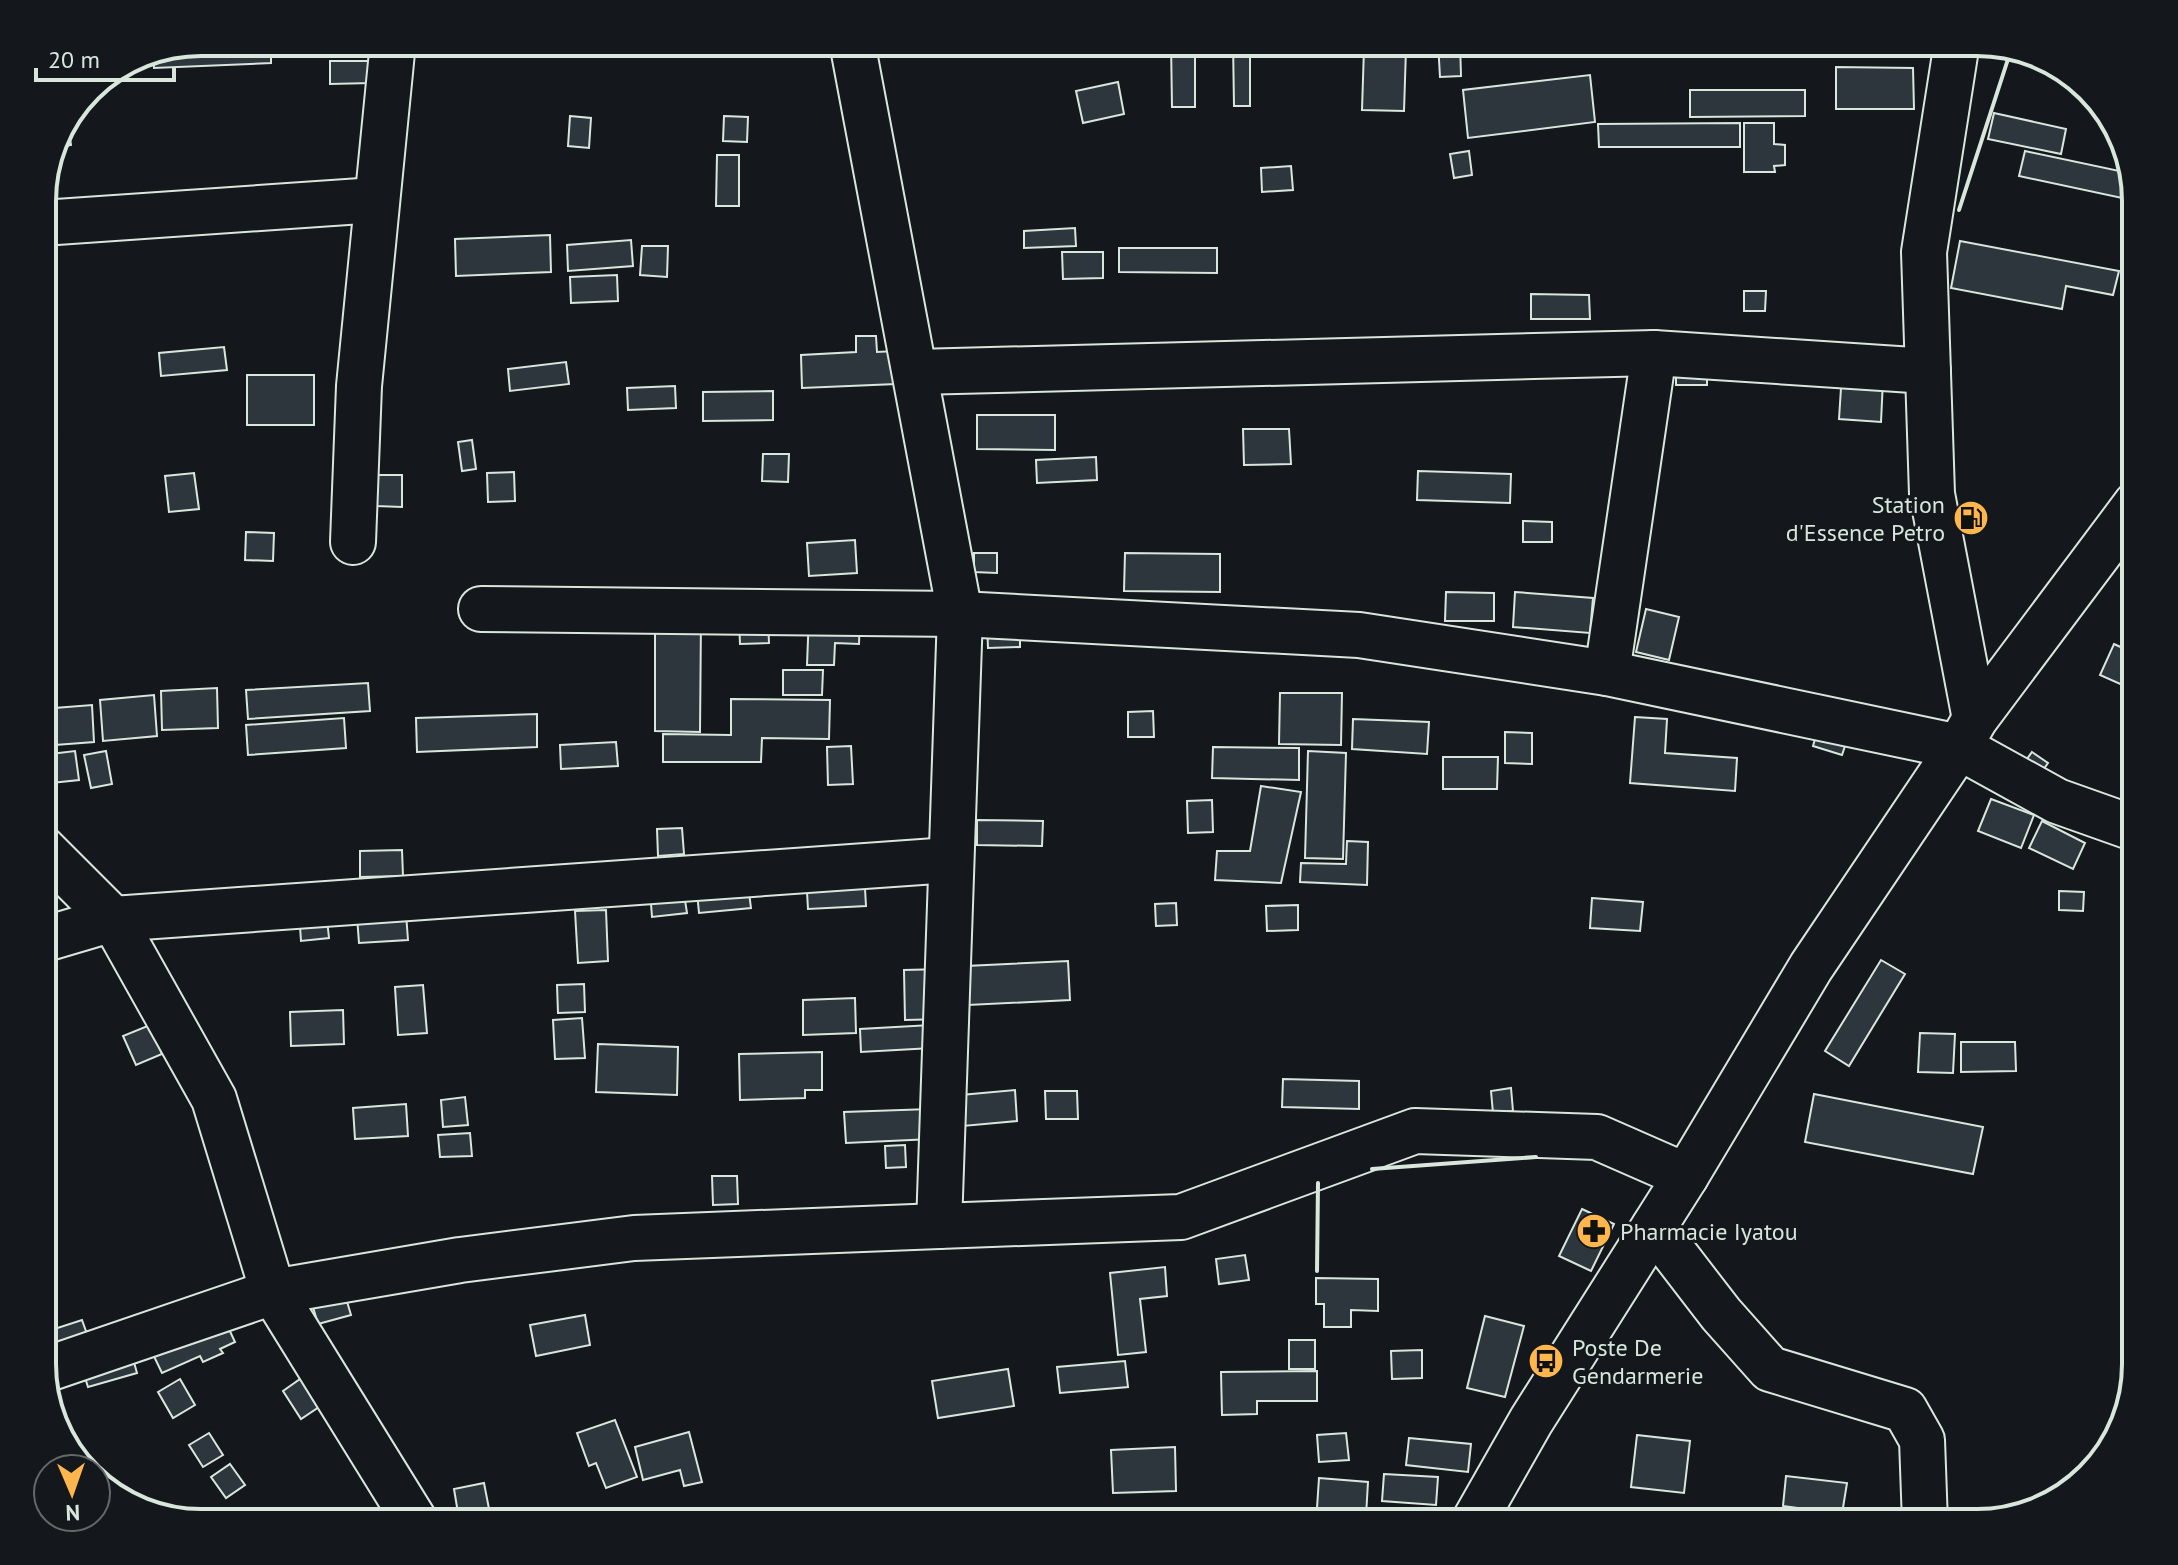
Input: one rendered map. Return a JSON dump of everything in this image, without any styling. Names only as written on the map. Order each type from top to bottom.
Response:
[{"type":"street","points":[[353,542],[359,386],[391,56]]},
{"type":"street","points":[[855,56],[960,614],[939,1226]]},
{"type":"street","points":[[1955,56],[1924,252],[1932,494],[1967,733]]},
{"type":"street","points":[[56,222],[376,200]]},
{"type":"street","points":[[916,372],[1654,353],[1928,371]]},
{"type":"street","points":[[1607,673],[1654,353]]},
{"type":"street","points":[[1481,1509],[1531,1421],[1686,1176],[1811,967],[1967,733],[2122,523]]},
{"type":"street","points":[[481,609],[960,614],[1359,635],[1967,733],[2057,801],[2122,824]]},
{"type":"street","points":[[56,936],[113,919],[950,860]]},
{"type":"street","points":[[56,862],[113,919],[214,1099],[273,1292],[407,1509]]},
{"type":"street","points":[[56,1366],[273,1292],[460,1260],[634,1238],[1181,1217],[1415,1131],[1597,1137],[1686,1176]]},
{"type":"street","points":[[1654,1227],[1721,1314],[1770,1369],[1905,1410],[1922,1440],[1924,1509]]},
{"type":"building","points":[[192,56],[271,56],[271,63],[154,68],[155,64]]},
{"type":"building","points":[[1171,56],[1195,56],[1195,107],[1172,107]]},
{"type":"building","points":[[1233,56],[1250,56],[1250,106],[1234,106]]},
{"type":"building","points":[[1364,56],[1406,56],[1404,111],[1362,110]]},
{"type":"building","points":[[1439,56],[1460,56],[1461,76],[1440,77]]},
{"type":"building","points":[[330,61],[370,61],[371,83],[330,84]]},
{"type":"building","points":[[1836,67],[1913,68],[1914,109],[1836,109]]},
{"type":"building","points":[[1590,75],[1595,122],[1468,138],[1463,90]]},
{"type":"building","points":[[1118,82],[1124,114],[1083,123],[1076,91]]},
{"type":"building","points":[[1690,90],[1805,90],[1805,116],[1690,117]]},
{"type":"building","points":[[1994,113],[2066,129],[2061,154],[1988,139]]},
{"type":"building","points":[[570,116],[591,118],[589,148],[568,146]]},
{"type":"building","points":[[724,116],[748,117],[747,142],[723,141]]},
{"type":"building","points":[[1740,123],[1740,147],[1599,147],[1598,124]]},
{"type":"building","points":[[1744,123],[1774,123],[1774,144],[1785,145],[1785,165],[1774,166],[1775,172],[1744,172]]},
{"type":"building","points":[[1469,151],[1472,175],[1454,178],[1450,154]]},
{"type":"building","points":[[2025,151],[2119,171],[2122,198],[2019,176]]},
{"type":"building","points":[[717,155],[739,155],[739,206],[716,206]]},
{"type":"building","points":[[1291,166],[1293,190],[1262,192],[1261,168]]},
{"type":"building","points":[[1075,228],[1076,246],[1024,248],[1024,231]]},
{"type":"building","points":[[550,235],[551,272],[456,276],[455,239]]},
{"type":"building","points":[[631,240],[633,266],[568,271],[567,245]]},
{"type":"building","points":[[1960,241],[2119,271],[2113,295],[2066,286],[2062,309],[1951,288]]},
{"type":"building","points":[[642,246],[668,246],[667,277],[640,275]]},
{"type":"building","points":[[1119,248],[1217,248],[1217,273],[1119,272]]},
{"type":"building","points":[[1062,252],[1103,252],[1103,278],[1063,279]]},
{"type":"building","points":[[617,275],[618,301],[571,303],[570,277]]},
{"type":"building","points":[[1744,291],[1766,291],[1765,311],[1744,311]]},
{"type":"building","points":[[1531,294],[1589,295],[1590,319],[1531,319]]},
{"type":"building","points":[[856,336],[876,336],[877,352],[895,351],[896,384],[802,388],[801,355],[856,352]]},
{"type":"building","points":[[224,347],[227,370],[161,376],[159,353]]},
{"type":"building","points":[[1843,357],[1884,359],[1881,422],[1839,419]]},
{"type":"building","points":[[566,362],[569,384],[510,391],[508,369]]},
{"type":"building","points":[[1707,362],[1707,385],[1676,385],[1676,363]]},
{"type":"building","points":[[247,375],[314,375],[314,425],[247,425]]},
{"type":"building","points":[[675,386],[676,408],[628,410],[627,388]]},
{"type":"building","points":[[773,391],[773,420],[703,421],[703,392]]},
{"type":"building","points":[[977,415],[1055,415],[1055,450],[977,449]]},
{"type":"building","points":[[1243,429],[1289,429],[1291,464],[1244,465]]},
{"type":"building","points":[[472,440],[476,469],[462,471],[458,442]]},
{"type":"building","points":[[763,454],[789,454],[788,482],[762,481]]},
{"type":"building","points":[[1096,457],[1097,480],[1037,483],[1036,460]]},
{"type":"building","points":[[1418,471],[1511,474],[1510,503],[1417,500]]},
{"type":"building","points":[[514,472],[515,501],[488,502],[487,473]]},
{"type":"building","points":[[194,473],[199,509],[169,512],[165,476]]},
{"type":"building","points":[[376,475],[402,475],[402,507],[376,506]]},
{"type":"building","points":[[1523,521],[1552,522],[1552,542],[1523,542]]},
{"type":"building","points":[[246,532],[274,533],[273,561],[245,560]]},
{"type":"building","points":[[855,540],[857,573],[809,576],[807,543]]},
{"type":"building","points":[[974,553],[997,553],[997,573],[974,572]]},
{"type":"building","points":[[1125,553],[1220,554],[1220,592],[1124,591]]},
{"type":"building","points":[[1446,592],[1494,593],[1494,621],[1445,621]]},
{"type":"building","points":[[1515,592],[1593,598],[1590,633],[1513,627]]},
{"type":"building","points":[[1646,609],[1679,617],[1669,660],[1636,652]]},
{"type":"building","points":[[809,614],[860,615],[859,644],[835,643],[834,665],[807,665]]},
{"type":"building","points":[[655,617],[701,618],[700,732],[655,731]]},
{"type":"building","points":[[768,618],[769,643],[740,644],[739,619]]},
{"type":"building","points":[[1020,622],[1020,647],[988,648],[987,623]]},
{"type":"building","points":[[2114,644],[2122,648],[2122,685],[2100,675]]},
{"type":"building","points":[[783,670],[823,670],[822,695],[783,695]]},
{"type":"building","points":[[368,683],[370,711],[248,719],[246,690]]},
{"type":"building","points":[[217,688],[218,728],[162,730],[161,691]]},
{"type":"building","points":[[1280,693],[1342,693],[1341,745],[1279,744]]},
{"type":"building","points":[[154,695],[157,736],[103,741],[100,700]]},
{"type":"building","points":[[731,699],[830,700],[829,739],[762,738],[761,762],[663,762],[663,734],[731,735]]},
{"type":"building","points":[[92,705],[94,742],[56,745],[56,708]]},
{"type":"building","points":[[1153,711],[1154,737],[1128,737],[1128,712]]},
{"type":"building","points":[[537,714],[537,747],[417,752],[416,718]]},
{"type":"building","points":[[1635,717],[1667,719],[1665,753],[1737,758],[1735,791],[1630,783]]},
{"type":"building","points":[[344,718],[346,748],[248,755],[246,725]]},
{"type":"building","points":[[1353,719],[1429,722],[1427,754],[1352,749]]},
{"type":"building","points":[[1819,725],[1849,734],[1842,755],[1813,746]]},
{"type":"building","points":[[1505,732],[1532,733],[1532,764],[1505,763]]},
{"type":"building","points":[[616,742],[618,766],[561,769],[560,745]]},
{"type":"building","points":[[851,746],[853,784],[828,785],[827,747]]},
{"type":"building","points":[[1213,747],[1299,748],[1299,780],[1212,778]]},
{"type":"building","points":[[75,751],[79,780],[56,782],[56,753]]},
{"type":"building","points":[[106,751],[112,784],[91,788],[84,755]]},
{"type":"building","points":[[1308,751],[1346,753],[1343,859],[1305,858]]},
{"type":"building","points":[[2032,752],[2048,763],[2036,780],[2019,770]]},
{"type":"building","points":[[1443,757],[1498,757],[1497,789],[1443,789]]},
{"type":"building","points":[[1261,786],[1301,792],[1281,883],[1215,880],[1217,851],[1250,851]]},
{"type":"building","points":[[1991,799],[2034,815],[2021,848],[1978,831]]},
{"type":"building","points":[[1212,800],[1213,832],[1188,833],[1187,801]]},
{"type":"building","points":[[977,820],[1043,821],[1042,846],[977,845]]},
{"type":"building","points":[[2042,821],[2085,843],[2073,869],[2029,848]]},
{"type":"building","points":[[682,828],[684,854],[658,856],[657,829]]},
{"type":"building","points":[[1347,841],[1368,842],[1367,885],[1300,882],[1301,863],[1346,864]]},
{"type":"building","points":[[402,850],[403,876],[360,877],[360,851]]},
{"type":"building","points":[[864,871],[866,906],[808,909],[806,874]]},
{"type":"building","points":[[747,877],[751,908],[699,913],[696,882]]},
{"type":"building","points":[[683,887],[687,913],[652,917],[650,891]]},
{"type":"building","points":[[2059,891],[2084,892],[2083,911],[2059,910]]},
{"type":"building","points":[[1592,898],[1643,902],[1640,931],[1590,928]]},
{"type":"building","points":[[405,900],[408,940],[359,943],[356,903]]},
{"type":"building","points":[[1176,903],[1177,925],[1156,926],[1155,904]]},
{"type":"building","points":[[1298,905],[1298,930],[1267,931],[1266,906]]},
{"type":"building","points":[[326,910],[329,938],[301,941],[299,912]]},
{"type":"building","points":[[606,910],[608,961],[578,963],[575,911]]},
{"type":"building","points":[[1881,960],[1905,974],[1849,1066],[1825,1051]]},
{"type":"building","points":[[1068,961],[1070,1000],[968,1005],[966,966]]},
{"type":"building","points":[[944,969],[946,1019],[905,1020],[904,970]]},
{"type":"building","points":[[584,984],[585,1012],[558,1013],[557,985]]},
{"type":"building","points":[[423,985],[427,1033],[398,1035],[395,987]]},
{"type":"building","points":[[855,998],[856,1033],[803,1035],[803,1000]]},
{"type":"building","points":[[343,1010],[344,1044],[291,1046],[290,1012]]},
{"type":"building","points":[[582,1018],[585,1058],[555,1059],[553,1020]]},
{"type":"building","points":[[150,1025],[162,1054],[136,1065],[123,1036]]},
{"type":"building","points":[[931,1025],[932,1048],[861,1052],[860,1029]]},
{"type":"building","points":[[1920,1033],[1955,1034],[1953,1073],[1918,1072]]},
{"type":"building","points":[[1961,1042],[2015,1042],[2016,1071],[1961,1072]]},
{"type":"building","points":[[598,1044],[678,1047],[677,1095],[596,1092]]},
{"type":"building","points":[[822,1052],[822,1090],[805,1090],[805,1098],[740,1100],[739,1054]]},
{"type":"building","points":[[1283,1079],[1359,1081],[1359,1109],[1282,1107]]},
{"type":"building","points":[[1511,1088],[1513,1111],[1493,1113],[1491,1091]]},
{"type":"building","points":[[1015,1090],[1017,1121],[963,1126],[961,1095]]},
{"type":"building","points":[[1045,1091],[1077,1091],[1078,1119],[1046,1119]]},
{"type":"building","points":[[1814,1094],[1983,1127],[1973,1174],[1805,1142]]},
{"type":"building","points":[[465,1097],[468,1125],[443,1127],[441,1100]]},
{"type":"building","points":[[406,1104],[408,1136],[355,1139],[353,1108]]},
{"type":"building","points":[[930,1109],[932,1139],[846,1143],[844,1112]]},
{"type":"building","points":[[470,1133],[472,1156],[440,1157],[438,1135]]},
{"type":"building","points":[[905,1145],[906,1167],[886,1168],[885,1146]]},
{"type":"building","points":[[712,1176],[737,1176],[738,1204],[713,1205]]},
{"type":"building","points":[[1582,1209],[1614,1224],[1591,1271],[1559,1256]]},
{"type":"building","points":[[1245,1255],[1249,1280],[1219,1284],[1216,1259]]},
{"type":"building","points":[[1165,1267],[1167,1296],[1140,1299],[1146,1352],[1118,1355],[1110,1273]]},
{"type":"building","points":[[1316,1278],[1378,1279],[1378,1311],[1351,1310],[1351,1327],[1324,1327],[1324,1304],[1316,1304]]},
{"type":"building","points":[[343,1288],[351,1315],[318,1324],[310,1297]]},
{"type":"building","points":[[221,1312],[235,1342],[220,1349],[223,1353],[203,1362],[200,1356],[162,1373],[148,1344]]},
{"type":"building","points":[[585,1315],[590,1345],[536,1356],[530,1325]]},
{"type":"building","points":[[1485,1316],[1524,1326],[1505,1397],[1467,1388]]},
{"type":"building","points":[[82,1320],[92,1348],[56,1353],[56,1328]]},
{"type":"building","points":[[1289,1340],[1315,1340],[1315,1369],[1289,1369]]},
{"type":"building","points":[[130,1348],[137,1373],[88,1387],[80,1362]]},
{"type":"building","points":[[1422,1350],[1422,1378],[1392,1379],[1391,1351]]},
{"type":"building","points":[[1125,1361],[1128,1387],[1060,1393],[1057,1367]]},
{"type":"building","points":[[1008,1369],[1014,1406],[938,1418],[932,1381]]},
{"type":"building","points":[[1317,1371],[1317,1401],[1257,1401],[1257,1414],[1222,1415],[1221,1372]]},
{"type":"building","points":[[303,1377],[322,1405],[301,1419],[283,1391]]},
{"type":"building","points":[[180,1379],[195,1405],[173,1418],[158,1392]]},
{"type":"building","points":[[615,1420],[637,1477],[606,1488],[596,1463],[589,1466],[577,1433]]},
{"type":"building","points":[[689,1432],[702,1482],[684,1486],[680,1470],[643,1480],[635,1447]]},
{"type":"building","points":[[209,1433],[223,1455],[203,1467],[189,1445]]},
{"type":"building","points":[[1346,1433],[1349,1460],[1319,1462],[1317,1435]]},
{"type":"building","points":[[1637,1435],[1690,1441],[1684,1493],[1631,1487]]},
{"type":"building","points":[[1409,1438],[1471,1444],[1468,1472],[1406,1465]]},
{"type":"building","points":[[1175,1447],[1176,1491],[1113,1493],[1111,1450]]},
{"type":"building","points":[[230,1464],[245,1485],[226,1498],[211,1477]]},
{"type":"building","points":[[1384,1474],[1438,1477],[1436,1505],[1382,1501]]},
{"type":"building","points":[[1786,1476],[1847,1483],[1843,1509],[1783,1506]]},
{"type":"building","points":[[1319,1478],[1368,1482],[1366,1509],[1317,1509]]},
{"type":"building","points":[[484,1483],[489,1509],[457,1509],[454,1489]]},
{"type":"wall","points":[[1959,210],[2008,60]]},
{"type":"wall","points":[[1372,1169],[1536,1157]]},
{"type":"wall","points":[[1317,1271],[1318,1183]]},
{"type":"place","name":"Station d'Essence Petro","points":[[1971,518]]},
{"type":"place","name":"Pharmacie Iyatou","points":[[1594,1231]]},
{"type":"place","name":"Poste De Gendarmerie","points":[[1546,1361]]}]
